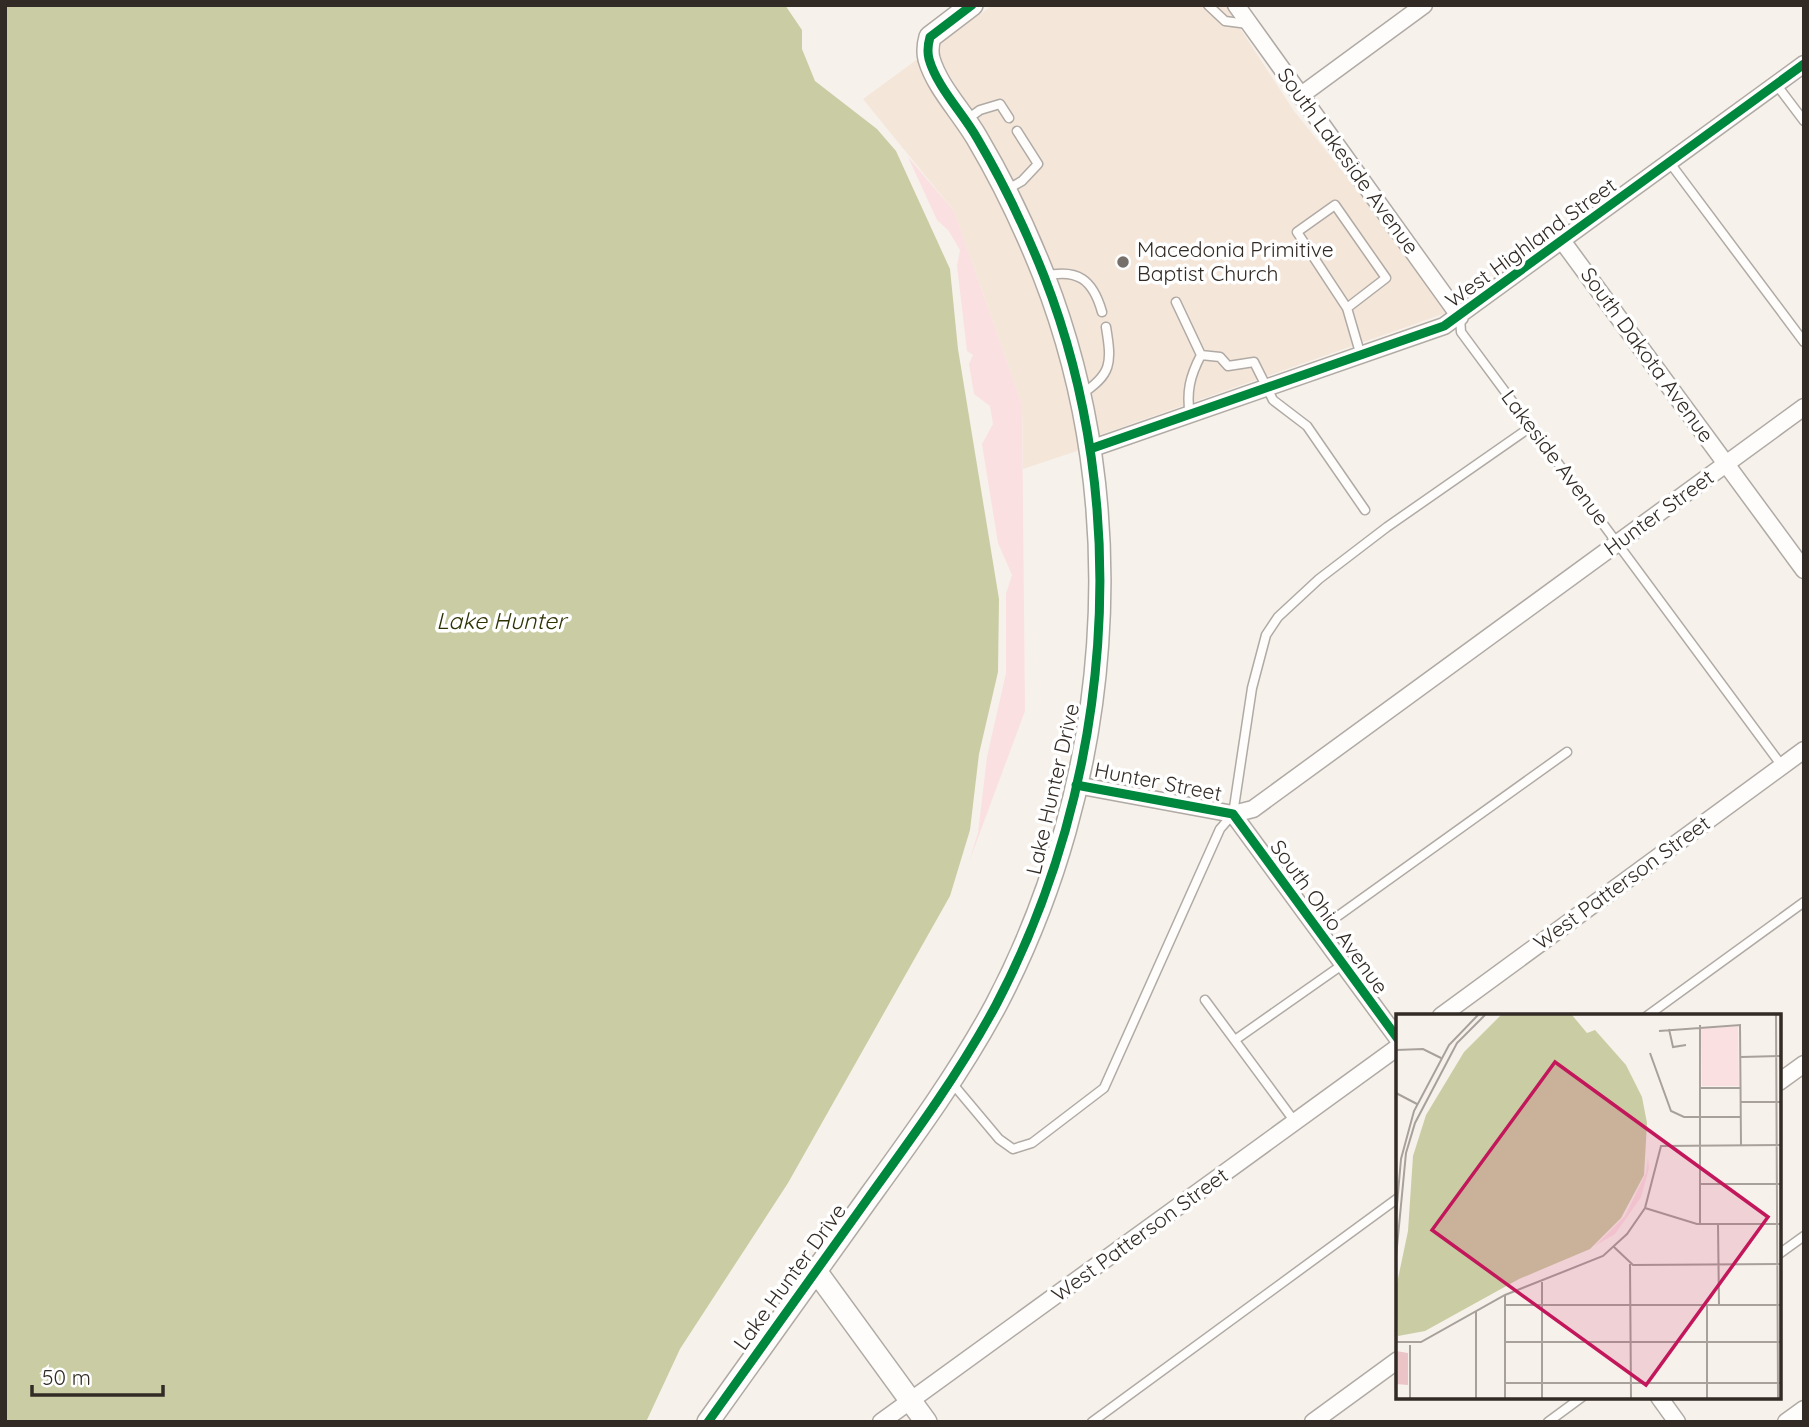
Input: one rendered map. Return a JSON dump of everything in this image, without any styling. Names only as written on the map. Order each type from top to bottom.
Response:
[{"type":"street","name":"Lake Hunter Drive","points":[[708,1422],[950,1081],[994,1009],[1031,932],[1050,883],[1086,741],[1096,664],[1100,587],[1090,449],[1080,395],[1063,330],[1044,276],[1005,191],[929,57],[927,46],[930,37],[972,5]]},
{"type":"street","name":"South Lakeside Avenue","points":[[1236,5],[1460,317]]},
{"type":"street","points":[[1300,96],[1424,5]]},
{"type":"street","name":"West Highland Street","points":[[1090,449],[1444,326],[1460,317],[1804,64]]},
{"type":"street","name":"South Dakota Avenue","points":[[1563,242],[1804,570]]},
{"type":"street","name":"Hunter Street","points":[[1076,785],[1233,814],[1253,809],[1804,407]]},
{"type":"street","name":"West Patterson Street","points":[[1443,1014],[1804,750]]},
{"type":"street","name":"South Ohio Avenue","points":[[1233,814],[1396,1036]]},
{"type":"street","name":"West Patterson Street","points":[[881,1422],[1396,1048]]},
{"type":"street","points":[[1781,1081],[1804,1064]]},
{"type":"street","points":[[816,1271],[926,1422]]},
{"type":"street","points":[[1313,1422],[1396,1361]]},
{"type":"street","points":[[1660,1399],[1677,1422]]},
{"type":"street","points":[[1786,1422],[1804,1409]]},
{"type":"lane","points":[[1208,5],[1225,21],[1249,24]]},
{"type":"lane","points":[[1776,85],[1804,121]]},
{"type":"lane","points":[[966,120],[980,110],[1000,104],[1009,118]]},
{"type":"lane","points":[[1005,191],[1022,181],[1038,164],[1017,131]]},
{"type":"lane","points":[[1670,163],[1804,342]]},
{"type":"lane","points":[[1347,308],[1386,278],[1335,205],[1297,232],[1347,308],[1362,356]]},
{"type":"lane","points":[[1044,276],[1071,273],[1086,281],[1091,285],[1102,312]]},
{"type":"lane","points":[[1176,302],[1201,355],[1188,388],[1189,416]]},
{"type":"lane","name":"Lakeside Avenue","points":[[1460,317],[1461,332],[1782,766]]},
{"type":"lane","points":[[1080,395],[1096,385],[1109,366],[1107,327]]},
{"type":"lane","points":[[1201,355],[1220,357],[1228,366],[1254,362],[1267,389],[1282,409],[1307,426],[1364,510]]},
{"type":"lane","points":[[950,1081],[999,1139],[1013,1149],[1032,1143],[1095,1097],[1112,1074],[1220,829],[1233,814],[1252,688],[1266,635],[1278,617],[1319,579],[1387,527],[1532,426]]},
{"type":"lane","points":[[1317,931],[1567,752]]},
{"type":"lane","points":[[1650,1014],[1804,902]]},
{"type":"lane","points":[[1235,1040],[1342,965]]},
{"type":"lane","points":[[1205,1000],[1295,1122]]},
{"type":"lane","points":[[1092,1422],[1396,1199]]},
{"type":"lane","points":[[1781,1253],[1804,1236]]},
{"type":"lane","points":[[1548,1422],[1579,1399]]},
{"type":"shaded area","points":[[993,5],[1225,5],[1294,111],[1356,188],[1446,313],[1097,436],[1072,328],[1031,221],[1010,175],[938,56],[938,44]]},
{"type":"shaded area","points":[[919,58],[920,67],[994,184],[1037,283],[1054,332],[1074,408],[1080,450],[1023,469],[1022,405],[954,211],[863,99]]},
{"type":"shaded area","points":[[908,157],[954,211],[1022,405],[1025,711],[969,862],[978,833],[987,757],[1006,673],[1006,594],[1012,575],[998,543],[982,444],[993,424],[990,406],[974,394],[969,364],[973,355],[967,351],[957,266],[960,250],[948,230],[937,220]]},
{"type":"water","name":"Lake Hunter","points":[[5,5],[785,5],[802,30],[802,49],[815,81],[877,129],[896,151],[950,269],[958,349],[999,599],[998,672],[979,754],[970,830],[950,896],[788,1183],[680,1349],[646,1422],[5,1422]]},
{"type":"cycle path","points":[[708,1422],[919,1127],[952,1079],[996,1005],[1035,920],[1065,831],[1086,739],[1098,645],[1099,551],[1091,457],[1073,365],[1044,276],[1021,223],[996,171],[938,80],[928,56],[930,37],[972,5]]},
{"type":"cycle path","points":[[1090,449],[1444,326],[1804,64]]},
{"type":"cycle path","points":[[1076,785],[1233,814],[1396,1036]]},
{"type":"place","name":"Macedonia Primitive Baptist Church","points":[[1123,262]]}]
